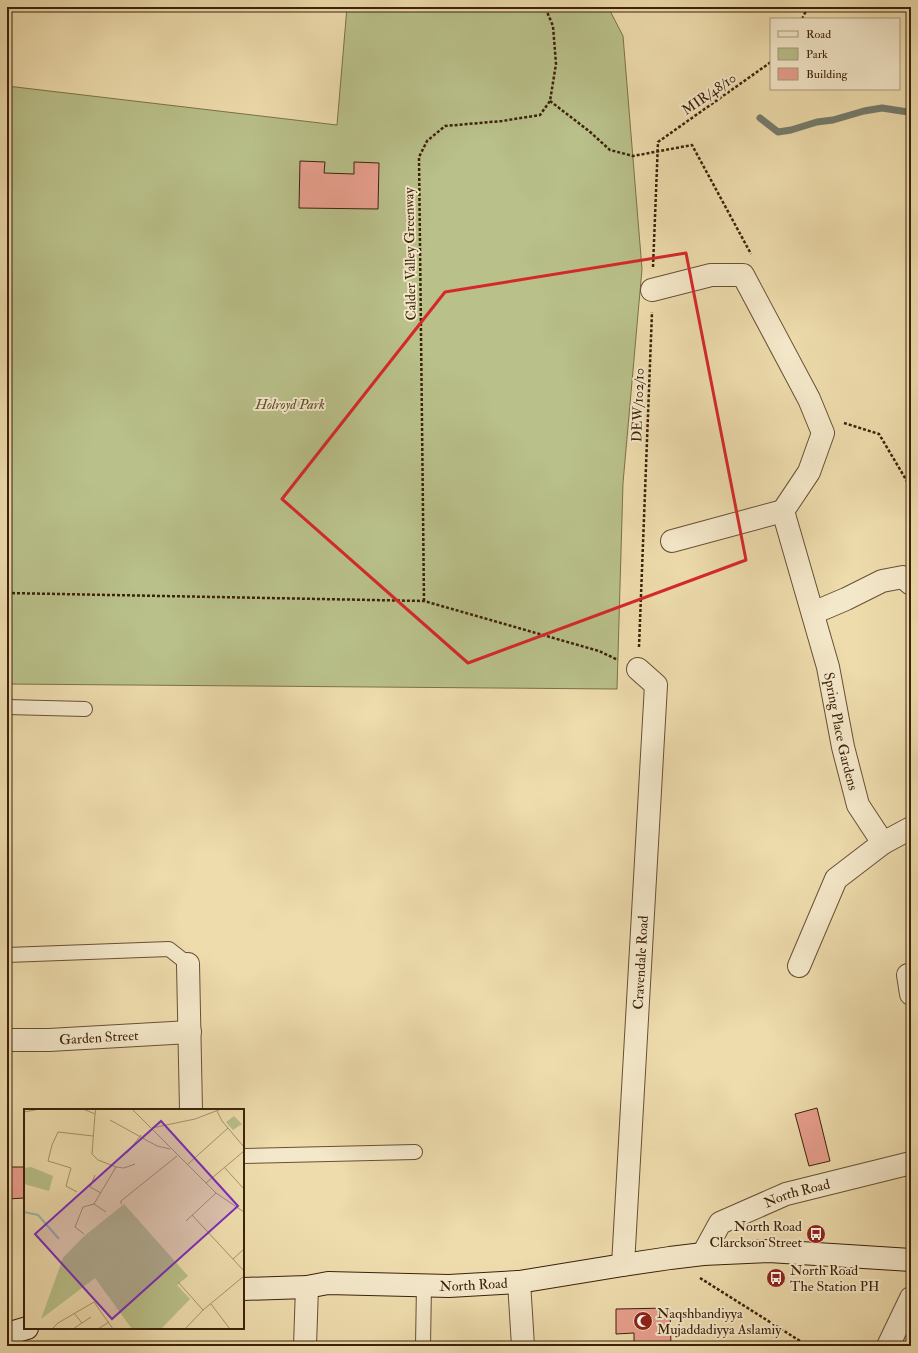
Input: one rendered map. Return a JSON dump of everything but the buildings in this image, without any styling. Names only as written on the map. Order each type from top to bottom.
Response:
[{"type":"street","points":[[652,290],[711,275],[743,275],[809,399],[823,433],[809,472],[783,511],[672,541]]},
{"type":"street","name":"Spring Place Gardens","points":[[783,511],[828,667],[843,747],[858,805],[883,843]]},
{"type":"street","points":[[812,613],[846,599],[882,581],[903,577],[911,584]]},
{"type":"street","name":"Cravendale Road","points":[[623,1265],[656,685],[638,669]]},
{"type":"street","points":[[799,966],[836,879],[883,843],[911,828]]},
{"type":"street","points":[[188,964],[191,1109]]},
{"type":"street","name":"Garden Street","points":[[7,1040],[49,1040],[190,1032]]},
{"type":"street","name":"North Road","points":[[703,1254],[720,1223],[786,1194],[911,1163]]},
{"type":"street","name":"North Road","points":[[244,1289],[307,1287],[328,1283],[449,1286],[518,1282],[670,1258],[703,1254],[769,1251],[911,1260]]},
{"type":"street","points":[[518,1282],[523,1346]]},
{"type":"street","points":[[305,1346],[307,1287]]},
{"type":"street","points":[[888,1346],[911,1298]]},
{"type":"street","points":[[7,1334],[24,1329]]},
{"type":"lane","points":[[7,707],[85,709]]},
{"type":"lane","points":[[7,955],[169,949],[188,964]]},
{"type":"lane","points":[[244,1156],[415,1152]]},
{"type":"lane","points":[[423,1346],[424,1285]]},
{"type":"path","name":"Calder Valley Greenway","points":[[424,601],[419,158],[427,141],[445,126],[502,121],[540,114],[550,101],[556,64],[553,26],[545,7]]},
{"type":"path","points":[[802,18],[808,7]]},
{"type":"path","name":"MIR/48/10","points":[[658,142],[770,63]]},
{"type":"path","name":"DEW/102/10","points":[[638,669],[658,142]]},
{"type":"path","points":[[7,593],[424,601],[599,651],[638,669]]},
{"type":"path","points":[[670,1258],[808,1346]]},
{"type":"highlighted area","points":[[686,253],[746,560],[468,663],[282,499],[445,292]]},
{"type":"green space","name":"Holroyd Park","points":[[347,7],[608,7],[623,36],[642,269],[623,483],[617,689],[7,684],[7,86],[337,125]]},
{"type":"waterway","points":[[760,118],[778,132],[882,108],[908,112],[911,115]]},
{"type":"place","name":"North Road Clarckson Street","points":[[816,1234]]},
{"type":"place","name":"North Road The Station PH","points":[[776,1278]]},
{"type":"place","name":"Naqshbandiyya Mujaddadiyya Aslamiy","points":[[643,1321]]}]
